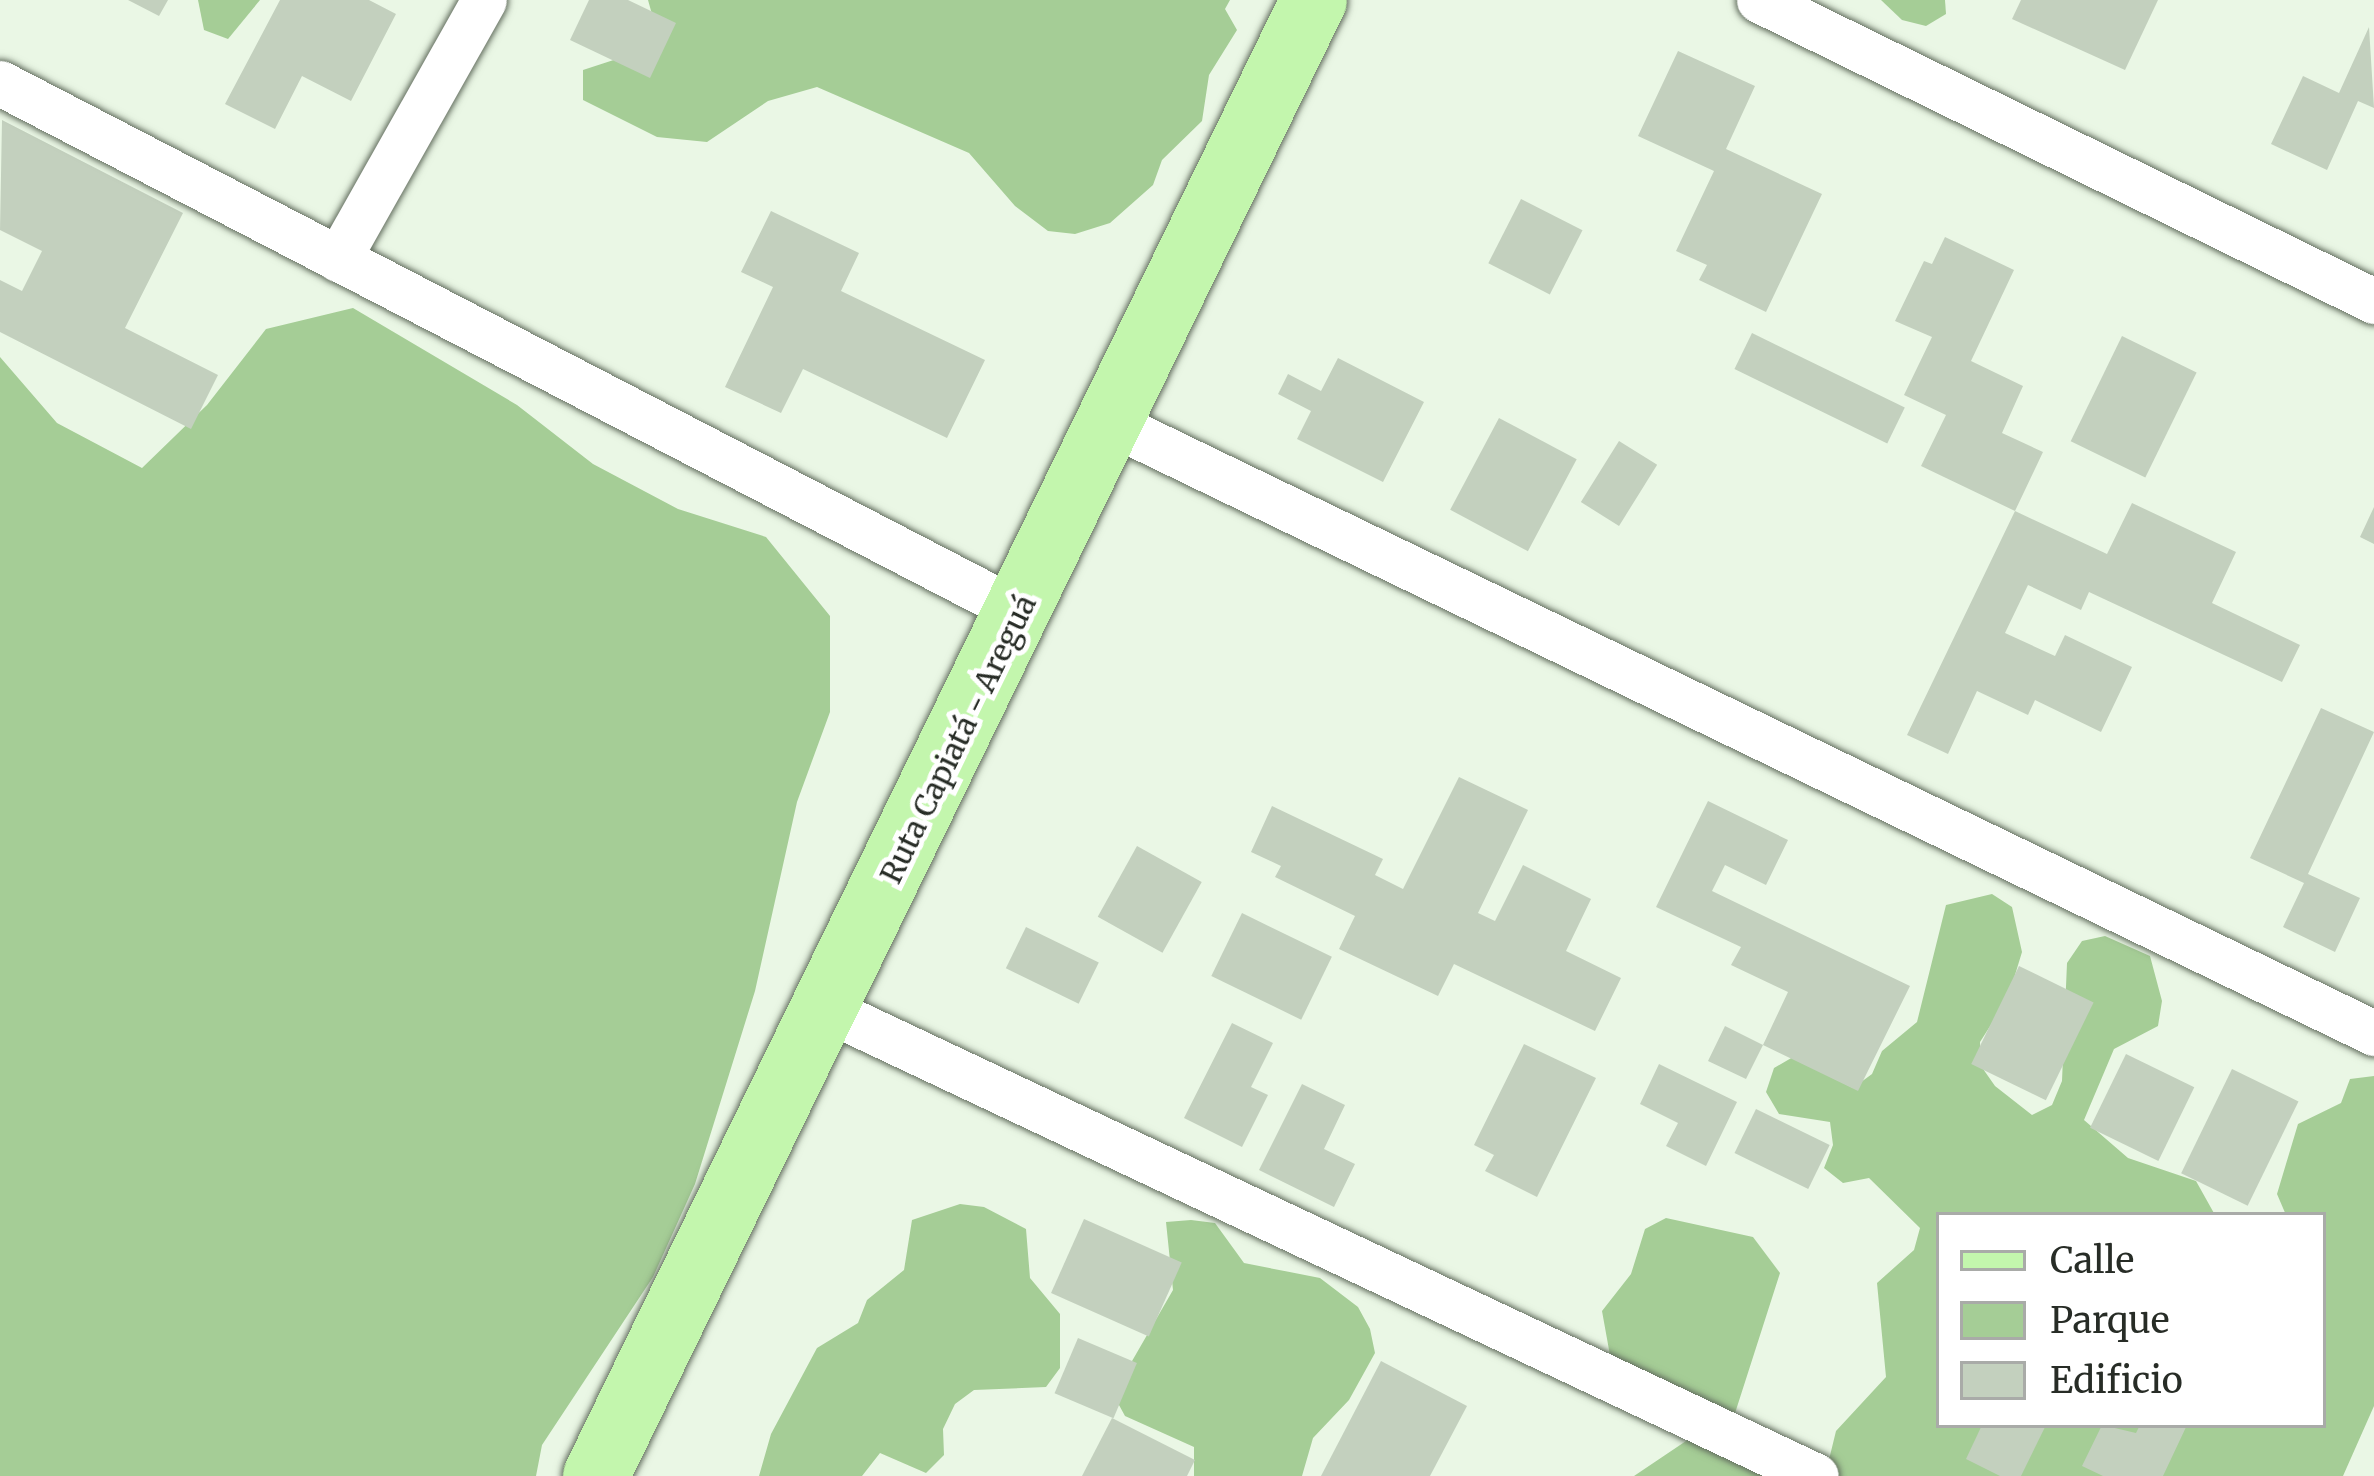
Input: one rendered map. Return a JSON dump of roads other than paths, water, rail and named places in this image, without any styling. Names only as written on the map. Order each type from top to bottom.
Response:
[{"type":"main road","name":"Ruta Capiatá - Areguá","points":[[596,1476],[828,1010],[1314,0]]},
{"type":"street","points":[[338,260],[484,0]]},
{"type":"street","points":[[1759,0],[2374,301]]},
{"type":"street","points":[[0,83],[1018,611]]},
{"type":"street","points":[[1111,423],[2374,1033]]},
{"type":"street","points":[[828,1010],[1816,1476]]}]
